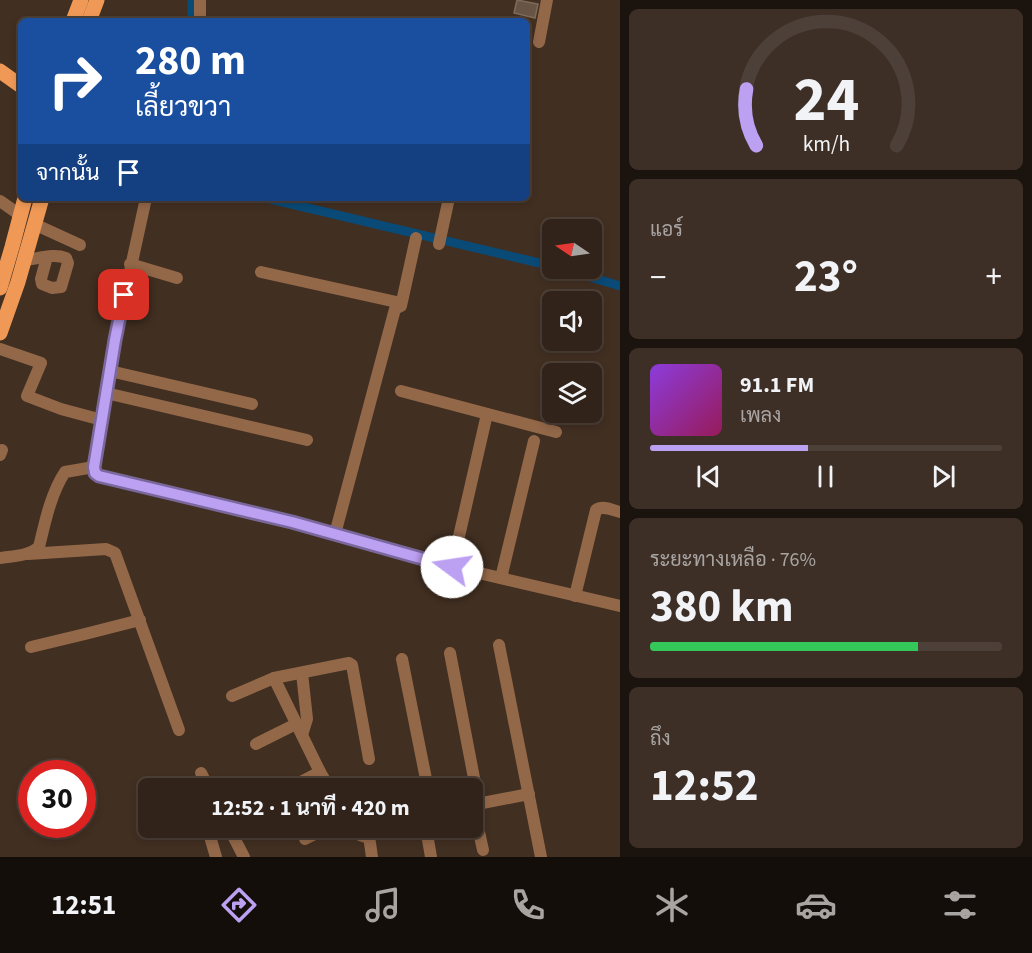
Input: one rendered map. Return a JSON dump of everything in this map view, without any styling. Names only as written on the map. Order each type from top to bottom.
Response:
[{"type":"main road","points":[[74,18],[81,0]]},
{"type":"main road","points":[[90,18],[97,0]]},
{"type":"main road","points":[[0,71],[18,84]]},
{"type":"main road","points":[[0,288],[24,201]]},
{"type":"main road","points":[[0,333],[25,260],[41,201]]},
{"type":"street","points":[[200,0],[200,18]]},
{"type":"street","points":[[539,42],[547,0]]},
{"type":"street","points":[[0,201],[21,215]]},
{"type":"street","points":[[145,201],[130,264],[110,371],[94,467],[95,473],[99,476],[282,519],[452,567],[620,606]]},
{"type":"street","points":[[440,240],[448,201]]},
{"type":"street","points":[[34,224],[80,245]]},
{"type":"street","points":[[335,534],[395,309],[401,306],[416,238]]},
{"type":"street","points":[[25,260],[47,257]]},
{"type":"street","points":[[130,264],[177,278]]},
{"type":"street","points":[[261,272],[401,303]]},
{"type":"street","points":[[0,350],[41,363],[27,396],[61,409],[102,420]]},
{"type":"street","points":[[110,371],[252,404]]},
{"type":"street","points":[[402,391],[556,432]]},
{"type":"street","points":[[106,393],[307,440]]},
{"type":"street","points":[[452,567],[487,414]]},
{"type":"street","points":[[501,578],[534,441]]},
{"type":"street","points":[[28,554],[39,547],[54,494],[65,472],[94,467]]},
{"type":"street","points":[[575,596],[596,510],[604,508],[620,512]]},
{"type":"street","points":[[0,558],[106,549],[115,553],[179,730]]},
{"type":"street","points":[[31,647],[140,620]]},
{"type":"street","points":[[499,645],[541,857]]},
{"type":"street","points":[[450,653],[471,778]]},
{"type":"street","points":[[402,658],[426,778]]},
{"type":"street","points":[[232,696],[274,678],[349,663],[352,665],[369,759]]},
{"type":"street","points":[[256,744],[299,729],[307,719],[302,673]]},
{"type":"street","points":[[274,678],[324,778]]},
{"type":"street","points":[[308,778],[320,772]]},
{"type":"street","points":[[201,773],[204,778]]},
{"type":"street","points":[[483,803],[529,794]]},
{"type":"street","points":[[234,838],[244,857]]},
{"type":"street","points":[[371,838],[372,857]]},
{"type":"street","points":[[428,838],[431,857]]},
{"type":"street","points":[[481,838],[483,849]]},
{"type":"street","points":[[211,840],[216,857]]},
{"type":"building","points":[[517,0],[538,4],[535,18],[514,13]]},
{"type":"waterway","points":[[192,0],[192,18]]},
{"type":"waterway","points":[[279,201],[542,264]]},
{"type":"waterway","points":[[597,279],[620,286]]},
{"type":"route","points":[[124,295],[106,393],[94,467],[95,473],[99,476],[292,522],[452,567]]}]
